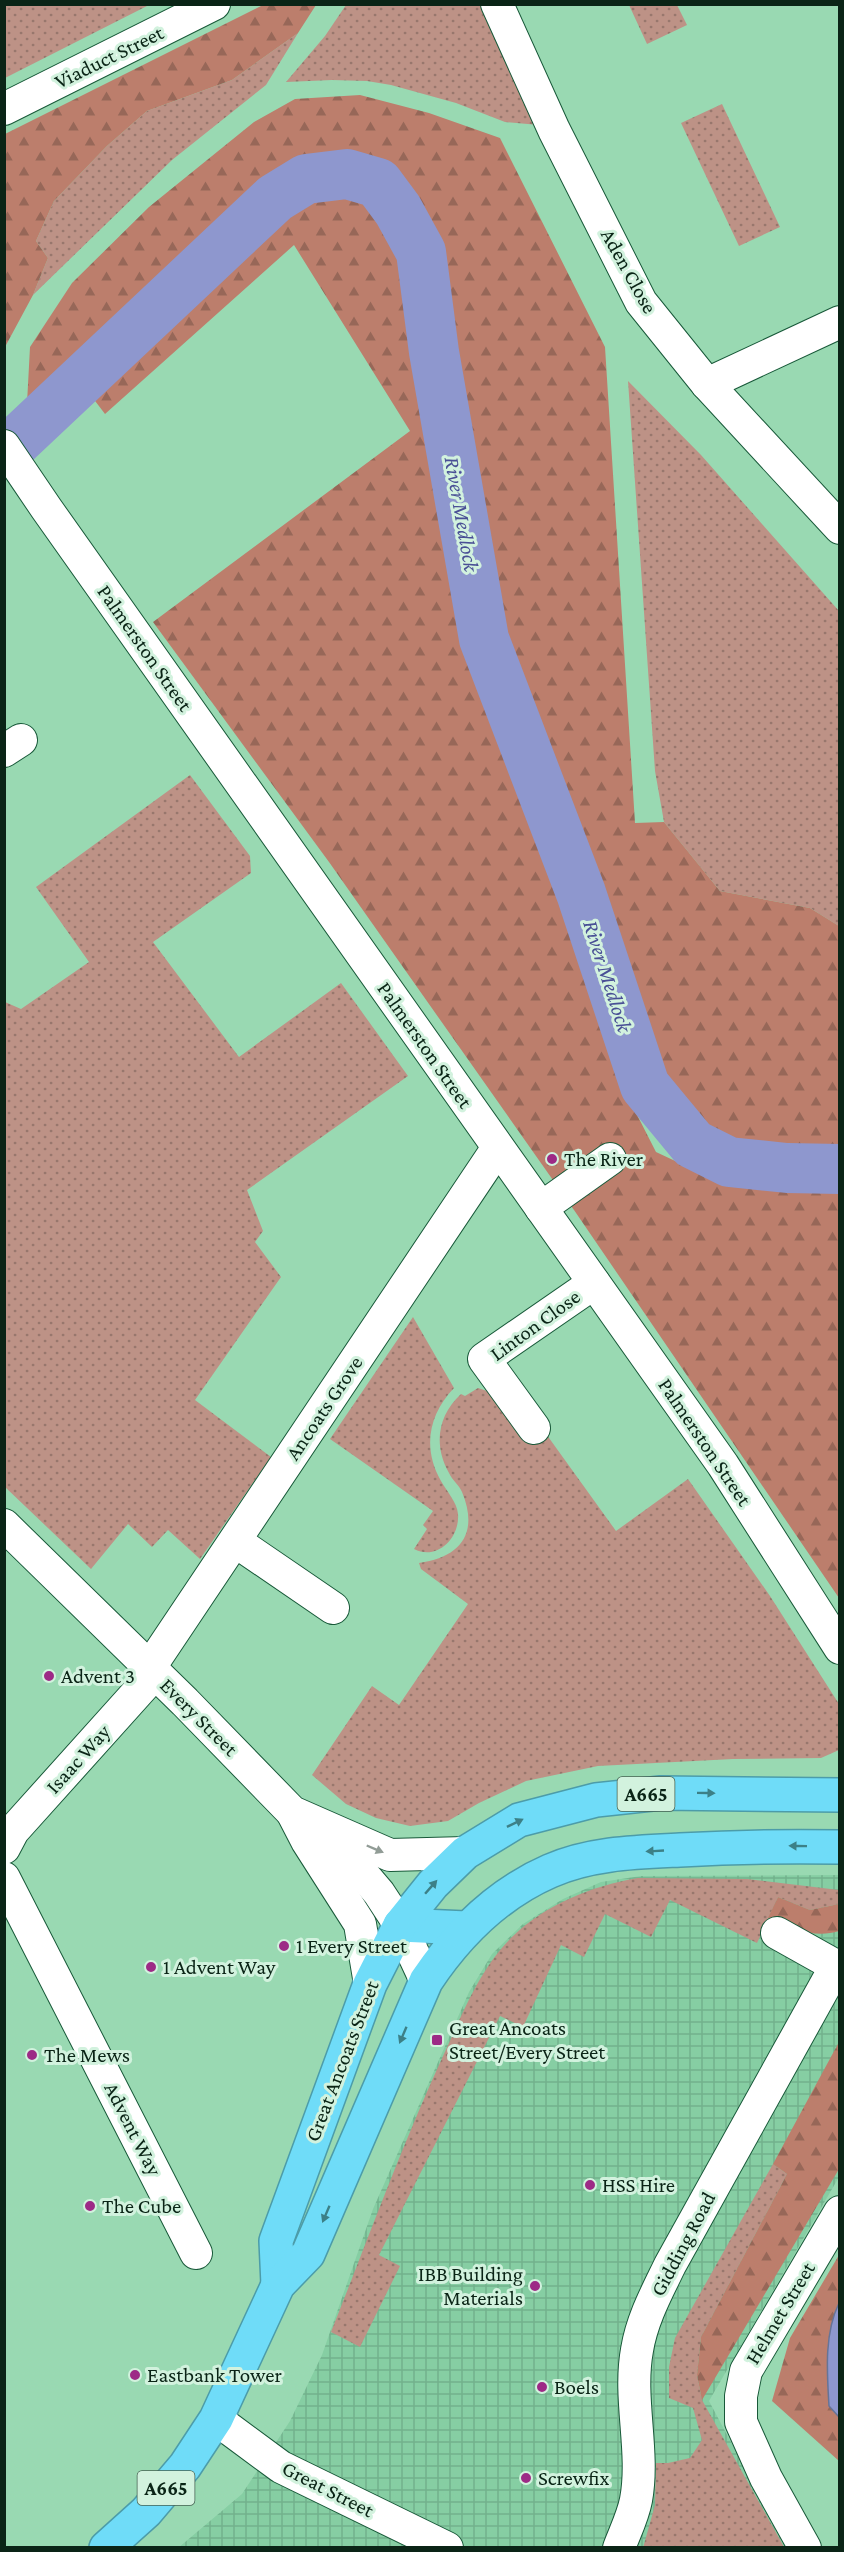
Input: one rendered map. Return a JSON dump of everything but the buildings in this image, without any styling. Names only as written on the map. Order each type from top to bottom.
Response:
[{"type":"highway","name":"Great Ancoats Street","points":[[278,2285],[276,2241],[370,1984],[400,1925],[433,1884],[465,1852],[519,1820],[596,1800],[661,1793],[840,1795]]},
{"type":"highway","name":"Great Ancoats Street","points":[[106,2547],[146,2512],[185,2466],[216,2419],[278,2285],[309,2254],[426,1981],[447,1950],[466,1928],[520,1886],[552,1870],[589,1859],[646,1851],[745,1846],[840,1846]]},
{"type":"highway","points":[[400,1925],[466,1928]]},
{"type":"street","name":"Viaduct Street","points":[[4,109],[214,4]]},
{"type":"street","name":"Aden Close","points":[[497,4],[554,129],[641,302],[707,384],[840,528]]},
{"type":"street","points":[[707,384],[840,322]]},
{"type":"street","name":"Palmerston Street","points":[[4,446],[45,508],[497,1149],[723,1465],[840,1647]]},
{"type":"street","name":"Ancoats Grove","points":[[152,1670],[235,1541],[497,1149]]},
{"type":"street","points":[[541,1208],[610,1159]]},
{"type":"street","name":"Linton Close","points":[[534,1428],[484,1359],[594,1283]]},
{"type":"street","name":"Every Street","points":[[4,1525],[292,1812],[390,1855],[465,1852]]},
{"type":"street","points":[[235,1541],[333,1608]]},
{"type":"street","name":"Isaac Way","points":[[4,1848],[13,1831],[152,1670]]},
{"type":"street","points":[[292,1812],[307,1841],[360,1924],[370,1984]]},
{"type":"street","points":[[321,1826],[370,1880],[400,1925],[426,1981]]},
{"type":"street","name":"Advent Way","points":[[4,1878],[196,2253]]},
{"type":"street","points":[[360,1924],[400,1925]]},
{"type":"street","name":"Gidding Road","points":[[619,2547],[636,2501],[638,2459],[634,2381],[636,2352],[646,2315],[670,2265],[838,1963],[777,1933]]},
{"type":"street","name":"Helmet Street","points":[[806,2547],[766,2478],[741,2422],[741,2396],[746,2371],[840,2212]]},
{"type":"street","name":"Great Street","points":[[216,2419],[281,2466],[447,2547]]},
{"type":"shaded area","points":[[5,4],[149,4],[149,5],[5,78]]},
{"type":"shaded area","points":[[346,5],[481,5],[539,125],[505,122],[456,103],[391,85],[367,81],[332,80],[286,82],[325,36]]},
{"type":"shaded area","points":[[629,5],[677,5],[687,25],[647,44]]},
{"type":"shaded area","points":[[298,33],[266,85],[172,160],[33,295],[48,258],[36,241],[54,201],[107,146],[147,111],[232,80]]},
{"type":"shaded area","points":[[722,104],[780,227],[739,246],[681,123]]},
{"type":"shaded area","points":[[628,381],[701,455],[839,611],[839,926],[810,908],[720,891],[664,822],[655,771]]},
{"type":"shaded area","points":[[190,775],[250,856],[251,873],[153,942],[239,1057],[341,983],[408,1076],[247,1190],[263,1231],[255,1242],[281,1277],[195,1400],[271,1457],[200,1559],[168,1530],[152,1547],[128,1524],[91,1569],[5,1487],[5,1002],[21,1009],[89,962],[36,887]]},
{"type":"shaded area","points":[[413,1317],[454,1388],[445,1398],[434,1420],[430,1444],[435,1469],[456,1505],[458,1523],[451,1539],[439,1550],[431,1552],[414,1549],[427,1529],[423,1525],[433,1511],[330,1439]]},
{"type":"shaded area","points":[[478,1388],[490,1392],[527,1442],[544,1431],[616,1531],[688,1479],[770,1596],[839,1704],[839,1750],[821,1758],[733,1759],[598,1766],[526,1781],[479,1803],[448,1821],[410,1826],[376,1818],[346,1804],[312,1775],[372,1686],[399,1705],[468,1604],[421,1569],[419,1563],[434,1560],[456,1549],[463,1541],[467,1531],[467,1507],[461,1489],[450,1476],[444,1462],[440,1431],[453,1402],[461,1394],[465,1396]]},
{"type":"shaded area","points":[[839,1875],[839,2177],[709,2401],[787,2547],[178,2548],[242,2494],[290,2421],[322,2355],[373,2209],[469,1992],[492,1954],[523,1924],[563,1899],[601,1882],[641,1876]]},
{"type":"shaded area","points":[[638,1878],[747,1879],[839,1890],[839,1904],[810,1910],[778,1897],[757,1943],[670,1900],[651,1937],[605,1914],[584,1957],[561,1945],[523,2027],[500,2016],[379,2255],[400,2266],[360,2347],[331,2332],[429,2088],[465,2008],[490,1963],[525,1925],[555,1906],[587,1891]]},
{"type":"shaded area","points":[[773,2164],[787,2174],[701,2337],[697,2375],[702,2400],[784,2547],[643,2548],[655,2505],[656,2463],[690,2458],[702,2440],[693,2408],[669,2398],[669,2367],[675,2338]]},
{"type":"green space","points":[[263,5],[316,5],[298,33],[232,80],[147,111],[107,146],[54,201],[36,241],[48,258],[33,295],[5,347],[5,134]]},
{"type":"green space","points":[[360,95],[429,113],[500,138],[605,347],[635,823],[664,822],[720,891],[810,908],[839,926],[839,1163],[769,1157],[700,1126],[658,1061],[503,633],[435,253],[387,171],[321,165],[251,199],[233,238],[119,329],[26,422],[30,347],[72,283],[149,207],[254,122],[295,99]]},
{"type":"green space","points":[[349,188],[369,201],[387,223],[405,255],[423,372],[478,642],[570,904],[630,1101],[656,1152],[718,1181],[839,1192],[839,1598],[574,1210],[329,862],[153,622],[410,431],[294,245],[105,414],[86,389],[273,215],[313,194]]},
{"type":"green space","points":[[778,1897],[810,1910],[839,1904],[839,1931],[812,1933],[794,1929],[768,1918]]},
{"type":"green space","points":[[839,2042],[839,2169],[702,2400],[697,2375],[701,2337],[787,2174],[773,2164]]},
{"type":"green space","points":[[839,2255],[839,2303],[835,2312],[827,2358],[829,2406],[839,2417],[839,2461],[772,2401],[790,2338]]},
{"type":"water","points":[[839,2303],[839,2417],[829,2406],[827,2367],[831,2327]]},
{"type":"waterway","name":"River Medlock","points":[[4,453],[275,198],[306,179],[347,174],[378,183],[398,210],[421,252],[434,352],[484,639],[581,893],[645,1086],[693,1144],[729,1162],[787,1168],[840,1169]]},
{"type":"place","name":"The River","points":[[552,1159]]},
{"type":"place","name":"Advent 3","points":[[49,1676]]},
{"type":"place","name":"1 Every Street","points":[[284,1946]]},
{"type":"place","name":"1 Advent Way","points":[[151,1967]]},
{"type":"place","name":"Great Ancoats Street/Every Street","points":[[437,2040]]},
{"type":"place","name":"The Mews","points":[[32,2055]]},
{"type":"place","name":"HSS Hire","points":[[590,2185]]},
{"type":"place","name":"The Cube","points":[[90,2206]]},
{"type":"place","name":"IBB Building Materials","points":[[535,2286]]},
{"type":"place","name":"Eastbank Tower","points":[[135,2375]]},
{"type":"place","name":"Boels","points":[[542,2387]]},
{"type":"place","name":"Screwfix","points":[[526,2478]]}]
